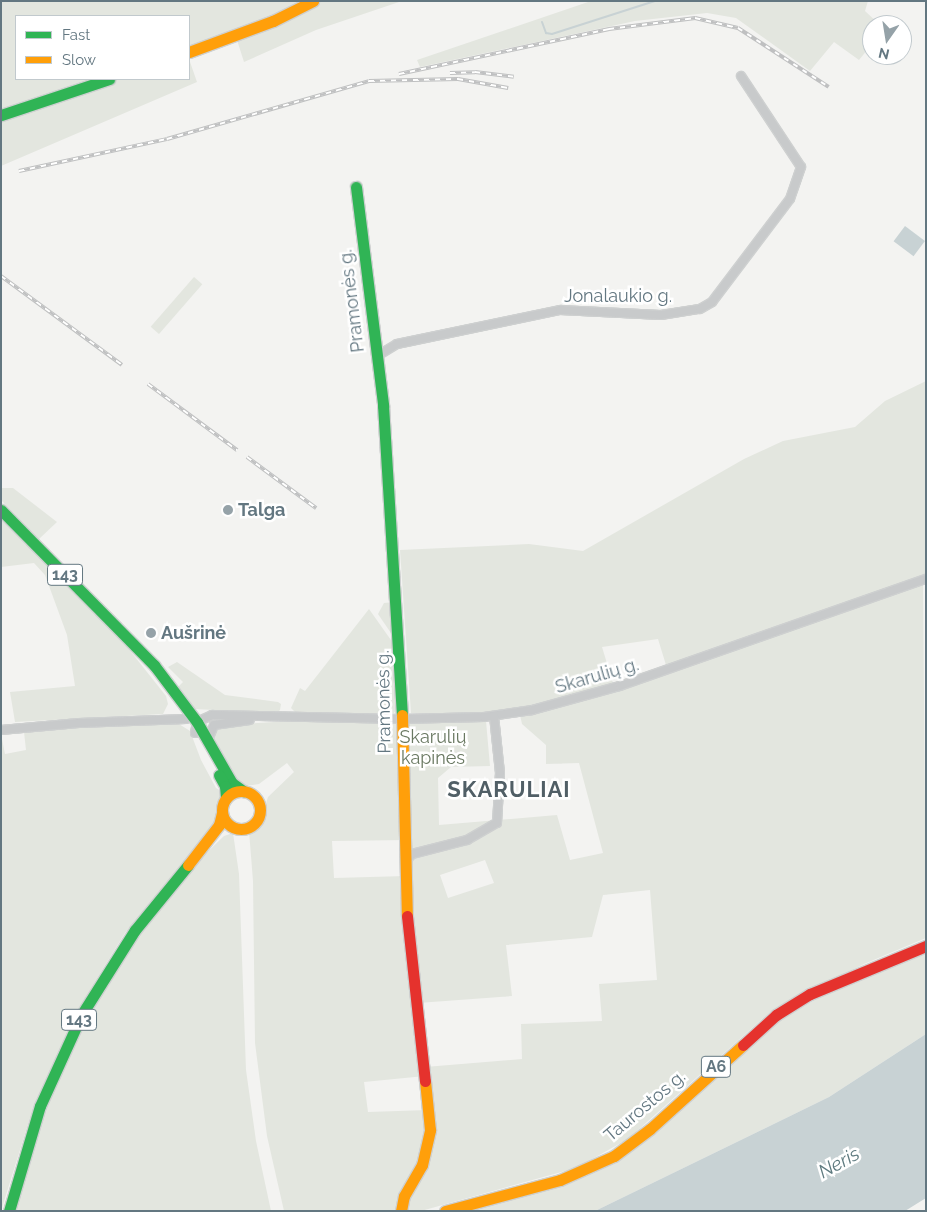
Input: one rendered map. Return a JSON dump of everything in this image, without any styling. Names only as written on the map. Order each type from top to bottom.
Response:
[{"type":"main road","points":[[190,52],[273,21],[313,1]]},
{"type":"main road","points":[[1,115],[106,80]]},
{"type":"main road","name":"Pramonės g.","points":[[356,187],[376,356],[398,604],[401,719],[408,859],[406,904],[430,1130],[422,1165],[404,1196],[401,1211]]},
{"type":"main road","name":"143","points":[[1,510],[128,640],[193,725],[208,741],[232,783],[256,798],[260,812],[252,825],[224,830],[197,853]]},
{"type":"main road","name":"143","points":[[9,1211],[40,1106],[79,1020],[135,930],[218,825],[226,798],[225,786],[193,725]]},
{"type":"main road","points":[[226,798],[243,791]]},
{"type":"main road","points":[[222,813],[227,822],[236,828]]},
{"type":"main road","name":"Taurostos g.","points":[[445,1211],[560,1180],[614,1156],[650,1129],[776,1015],[810,994],[926,946]]},
{"type":"street","name":"Jonalaukio g.","points":[[376,356],[397,344],[560,310],[661,315],[700,309],[712,302],[790,199],[801,167],[741,76]]},
{"type":"street","name":"Skarulių g.","points":[[1,730],[79,723],[193,725],[212,715],[261,718],[401,719],[494,716],[532,710],[620,686],[926,579]]},
{"type":"street","points":[[408,859],[412,854],[467,840],[498,823],[500,773],[494,716]]},
{"type":"street","name":"Skarulių g.","points":[[208,741],[208,734],[214,725],[261,718]]},
{"type":"green space","points":[[1,1],[402,1],[316,30],[244,62],[237,40],[190,56],[190,15],[15,15],[15,80],[190,80],[190,62],[197,82],[1,166]]},
{"type":"green space","points":[[591,1],[868,1],[865,11],[869,15],[862,15],[862,56],[859,60],[834,42],[810,71],[736,18],[707,13],[635,21],[420,67],[417,60]]},
{"type":"green space","points":[[194,277],[202,284],[159,334],[151,327]]},
{"type":"green space","points":[[926,381],[926,575],[666,665],[658,639],[602,647],[613,683],[544,703],[494,713],[411,713],[400,550],[529,544],[583,551],[744,459],[783,441],[855,427],[885,401]]},
{"type":"green space","points":[[1,488],[13,488],[57,522],[39,539],[1,500]]},
{"type":"green space","points":[[1,518],[120,638],[166,696],[168,704],[163,714],[15,722],[10,692],[75,686],[67,635],[45,575],[34,563],[1,567]]},
{"type":"green space","name":"Skarulių kapinės","points":[[923,580],[926,938],[864,964],[770,1012],[628,1139],[576,1168],[421,1211],[284,1211],[267,1136],[255,1043],[253,881],[249,831],[260,823],[268,797],[294,772],[287,763],[259,784],[245,786],[236,779],[214,739],[216,731],[230,725],[274,722],[486,721],[490,766],[451,767],[438,778],[439,825],[557,815],[570,860],[603,853],[579,763],[546,764],[546,745],[522,724],[520,715],[555,706]],"holes":[[[407,840],[406,876],[334,878],[332,841]],[[485,860],[494,883],[448,898],[440,875]],[[650,890],[657,980],[599,984],[602,1021],[521,1024],[522,1059],[425,1067],[418,1003],[512,996],[506,945],[592,937],[603,895]],[[425,1076],[428,1110],[368,1112],[364,1082]]]},
{"type":"green space","points":[[394,602],[395,639],[378,614],[384,603]]},
{"type":"green space","points":[[369,609],[398,650],[399,704],[394,713],[296,713],[291,708],[300,688],[305,691]]},
{"type":"green space","points":[[177,662],[225,695],[278,702],[281,704],[280,710],[277,713],[194,709],[178,687],[183,682],[168,667]]},
{"type":"green space","points":[[179,724],[190,731],[201,760],[216,788],[221,791],[218,815],[213,825],[125,933],[78,1009],[30,1118],[1,1211],[1,734],[5,754],[26,750],[24,732],[27,730]]},
{"type":"green space","points":[[233,833],[239,874],[246,1070],[256,1141],[271,1211],[15,1211],[43,1116],[88,1016],[139,934],[200,859],[224,836]]},
{"type":"green space","points":[[926,952],[926,1034],[829,1097],[595,1211],[470,1211],[565,1185],[618,1161],[659,1129],[778,1022],[823,995]]},
{"type":"water","points":[[905,226],[925,241],[914,256],[894,241]]},
{"type":"water","name":"Neris","points":[[926,1034],[926,1198],[905,1211],[595,1211],[829,1097]]},
{"type":"waterway","points":[[542,22],[546,33],[552,34],[655,1]]},
{"type":"railway","points":[[399,74],[609,29],[695,18],[738,28],[829,87]]},
{"type":"railway","points":[[450,73],[475,72],[514,77]]},
{"type":"railway","points":[[19,171],[167,139],[369,81],[458,79],[508,88]]},
{"type":"railway","points":[[1,276],[122,365]]},
{"type":"railway","points":[[148,384],[237,450]]},
{"type":"railway","points":[[247,457],[316,508]]},
{"type":"traffic: fast","points":[[1,115],[106,80]]},
{"type":"traffic: fast","points":[[356,187],[383,405],[402,715]]},
{"type":"traffic: fast","points":[[1,510],[154,665],[197,722],[232,783],[243,791]]},
{"type":"traffic: fast","points":[[219,775],[225,786],[226,798]]},
{"type":"traffic: fast","points":[[9,1211],[40,1106],[82,1014],[135,930],[188,865]]},
{"type":"traffic: slow","points":[[190,52],[273,21],[313,1]]},
{"type":"traffic: slow","points":[[402,715],[407,916]]},
{"type":"traffic: slow","points":[[241,791],[254,797],[260,810],[254,823],[241,829],[228,823],[222,810],[228,797],[241,791]]},
{"type":"traffic: slow","points":[[188,865],[219,825],[222,813]]},
{"type":"traffic: slow","points":[[445,1211],[560,1180],[614,1156],[650,1129],[743,1045]]},
{"type":"traffic: slow","points":[[401,1211],[404,1196],[422,1165],[430,1130],[425,1081]]},
{"type":"traffic: jam","points":[[407,916],[425,1081]]},
{"type":"traffic: jam","points":[[743,1045],[776,1015],[810,994],[926,946]]},
{"type":"place","name":"Talga","points":[[228,510]]},
{"type":"place","name":"Aušrinė","points":[[151,633]]},
{"type":"district","name":"SKARULIAI","points":[[509,790]]}]
